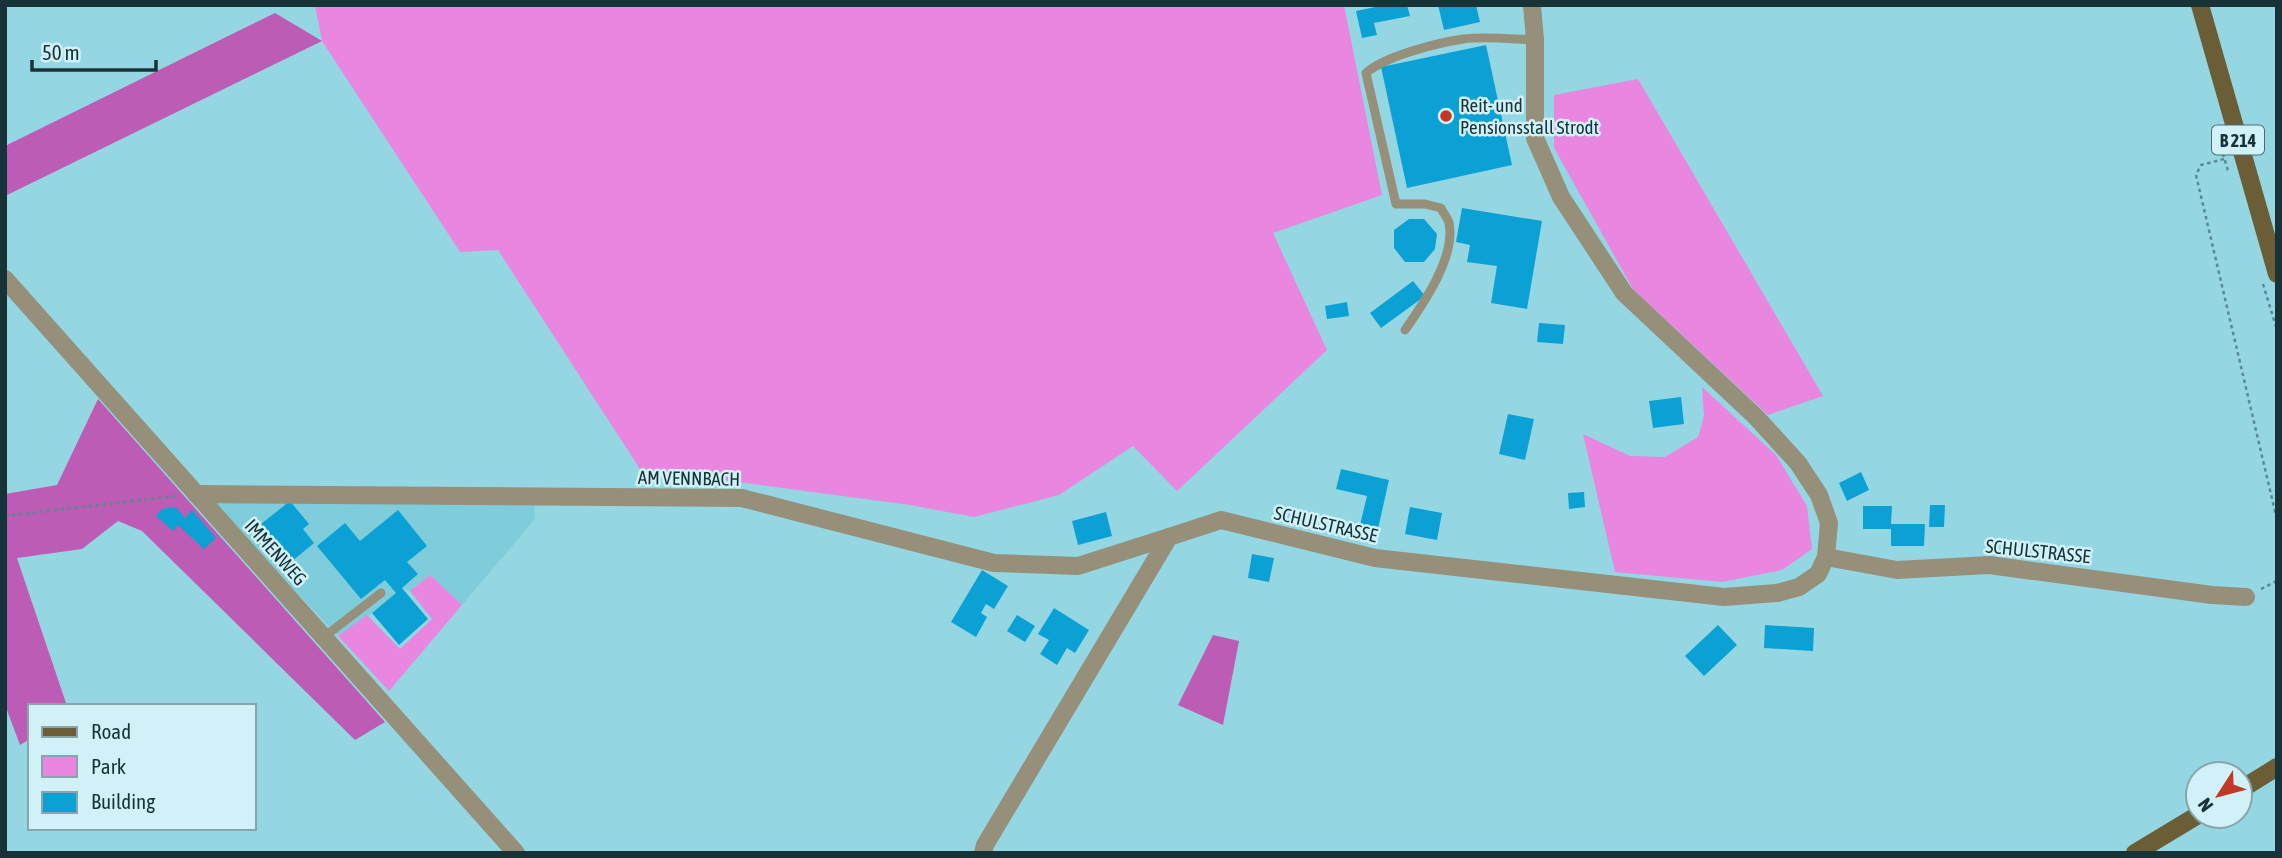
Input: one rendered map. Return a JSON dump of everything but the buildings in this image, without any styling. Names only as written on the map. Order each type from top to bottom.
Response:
[{"type":"main road","name":"B 214","points":[[2200,5],[2277,274]]},
{"type":"main road","points":[[2254,781],[2277,767]]},
{"type":"main road","points":[[2136,853],[2184,824]]},
{"type":"street","points":[[1532,5],[1535,40],[1535,138],[1561,197],[1624,293],[1746,407],[1798,463],[1819,495],[1829,523],[1826,556]]},
{"type":"street","name":"IMMENWEG","points":[[5,279],[516,853]]},
{"type":"street","name":"AM VENNBACH","points":[[196,494],[742,498],[994,563],[1077,566],[1169,537]]},
{"type":"street","name":"SCHULSTRASSE","points":[[1169,537],[1221,520],[1375,558],[1724,597],[1777,593],[1799,587],[1818,574],[1826,556],[1897,570],[1989,565],[2212,595],[2246,597]]},
{"type":"street","points":[[983,853],[985,845],[1169,537]]},
{"type":"lane","points":[[1405,330],[1429,295],[1443,264],[1449,221],[1441,208],[1424,204],[1396,204],[1366,74],[1374,66],[1391,57],[1464,39],[1535,40]]},
{"type":"lane","points":[[324,637],[381,593]]},
{"type":"path","points":[[2224,159],[2201,165],[2196,175],[2277,520]]},
{"type":"path","points":[[5,516],[196,494]]},
{"type":"shaded area","points":[[275,13],[322,41],[5,196],[5,146]]},
{"type":"shaded area","points":[[98,399],[385,722],[355,740],[142,531],[118,521],[82,549],[17,558],[66,704],[28,704],[28,740],[20,745],[5,705],[5,494],[57,485]]},
{"type":"shaded area","points":[[209,500],[534,505],[535,519],[462,605],[430,575],[410,591],[402,588],[338,636]]},
{"type":"shaded area","points":[[1213,635],[1239,641],[1223,725],[1178,705]]},
{"type":"green space","points":[[315,5],[1344,5],[1382,195],[1273,233],[1327,350],[1177,491],[1133,446],[1059,495],[974,517],[910,505],[640,469],[498,250],[460,252],[322,41]]},
{"type":"green space","points":[[1638,79],[1823,396],[1768,415],[1633,289],[1554,148],[1554,95]]},
{"type":"green space","points":[[1702,387],[1776,455],[1807,506],[1812,549],[1782,570],[1722,582],[1615,572],[1583,434],[1630,456],[1665,457],[1698,437],[1704,416]]},
{"type":"green space","points":[[430,575],[462,605],[389,691],[338,636],[367,615],[400,649],[432,619],[410,591]]},
{"type":"place","name":"Reit- und Pensionsstall Strodt","points":[[1446,116]]}]
